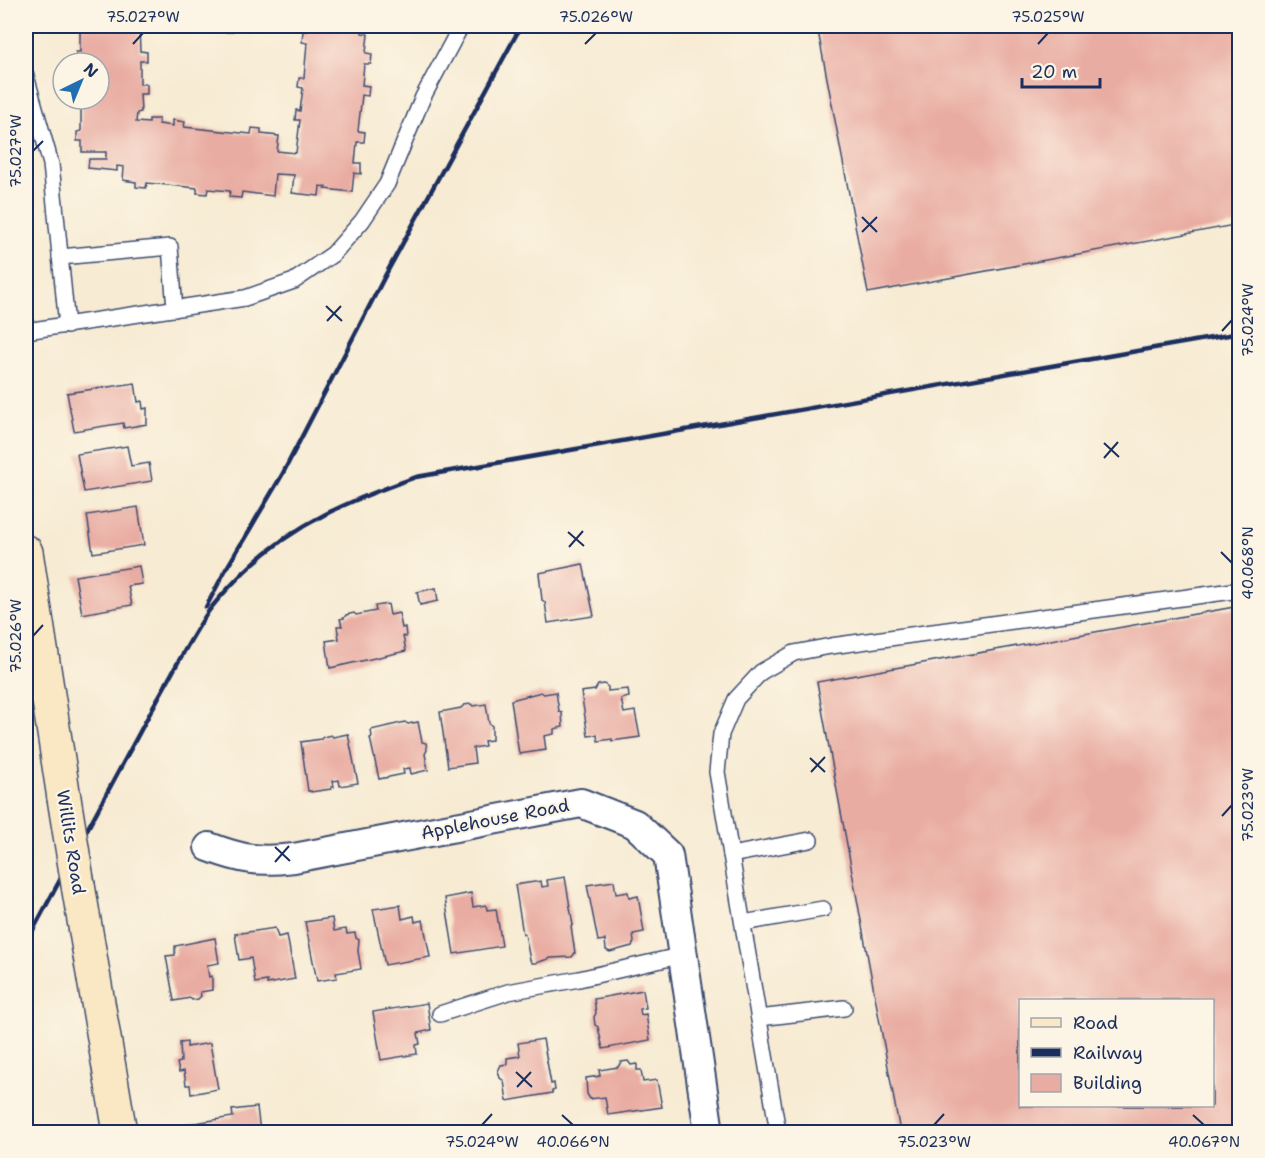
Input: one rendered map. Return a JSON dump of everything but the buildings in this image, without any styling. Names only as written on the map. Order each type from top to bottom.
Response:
[{"type":"street","name":"Willits Road","points":[[26,552],[36,687],[64,798],[120,1132]]},
{"type":"street","name":"Applehouse Road","points":[[209,847],[236,857],[264,861],[294,858],[581,803],[635,824],[668,855],[709,1132]]},
{"type":"lane","points":[[26,331],[245,298],[294,281],[333,254],[362,221],[387,184],[423,97],[461,26]]},
{"type":"lane","points":[[26,76],[51,164],[67,326]]},
{"type":"lane","points":[[60,257],[170,247],[175,309]]},
{"type":"lane","points":[[778,1132],[717,772],[720,734],[736,699],[761,672],[794,653],[1239,590]]},
{"type":"lane","points":[[731,855],[810,840]]},
{"type":"lane","points":[[743,923],[823,909]]},
{"type":"lane","points":[[440,1014],[508,992],[579,979],[683,955]]},
{"type":"lane","points":[[759,1018],[844,1008]]},
{"type":"railway","points":[[206,607],[282,475],[386,274],[521,26]]},
{"type":"railway","points":[[153,707],[208,612],[230,586],[264,554],[325,514],[369,494],[416,477],[1240,333]]},
{"type":"railway","points":[[26,943],[157,700]]}]
